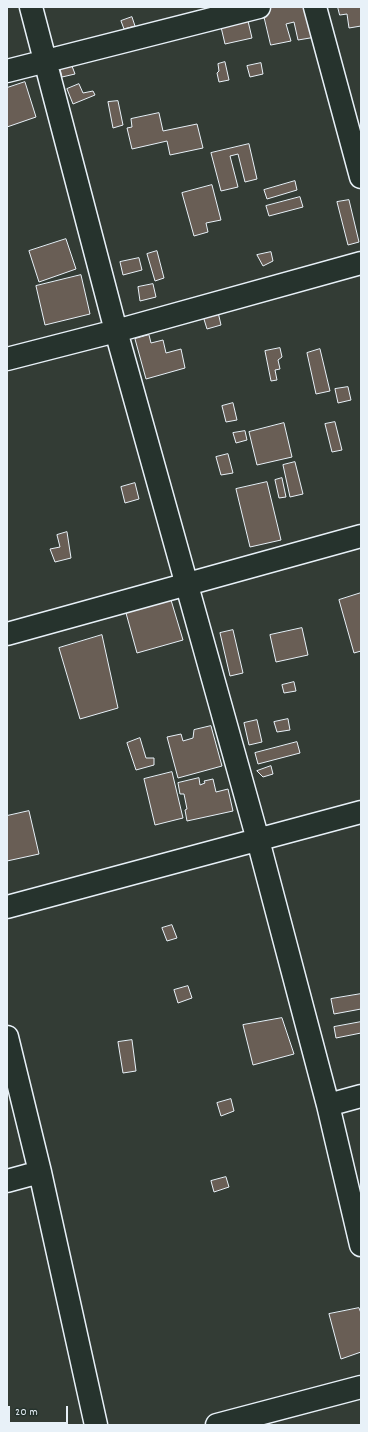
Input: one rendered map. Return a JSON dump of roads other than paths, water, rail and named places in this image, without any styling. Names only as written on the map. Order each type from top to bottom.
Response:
[{"type":"street","points":[[31,7],[116,331],[258,840],[328,1105],[361,1245]]},
{"type":"street","points":[[7,72],[259,7]]},
{"type":"street","points":[[315,7],[361,177]]},
{"type":"street","points":[[7,359],[116,331],[361,263]]},
{"type":"street","points":[[7,634],[361,536]]},
{"type":"street","points":[[7,907],[361,812]]},
{"type":"street","points":[[7,1036],[40,1172],[96,1425]]},
{"type":"street","points":[[328,1105],[361,1096]]},
{"type":"street","points":[[7,1181],[40,1172]]},
{"type":"street","points":[[218,1425],[361,1387]]}]
